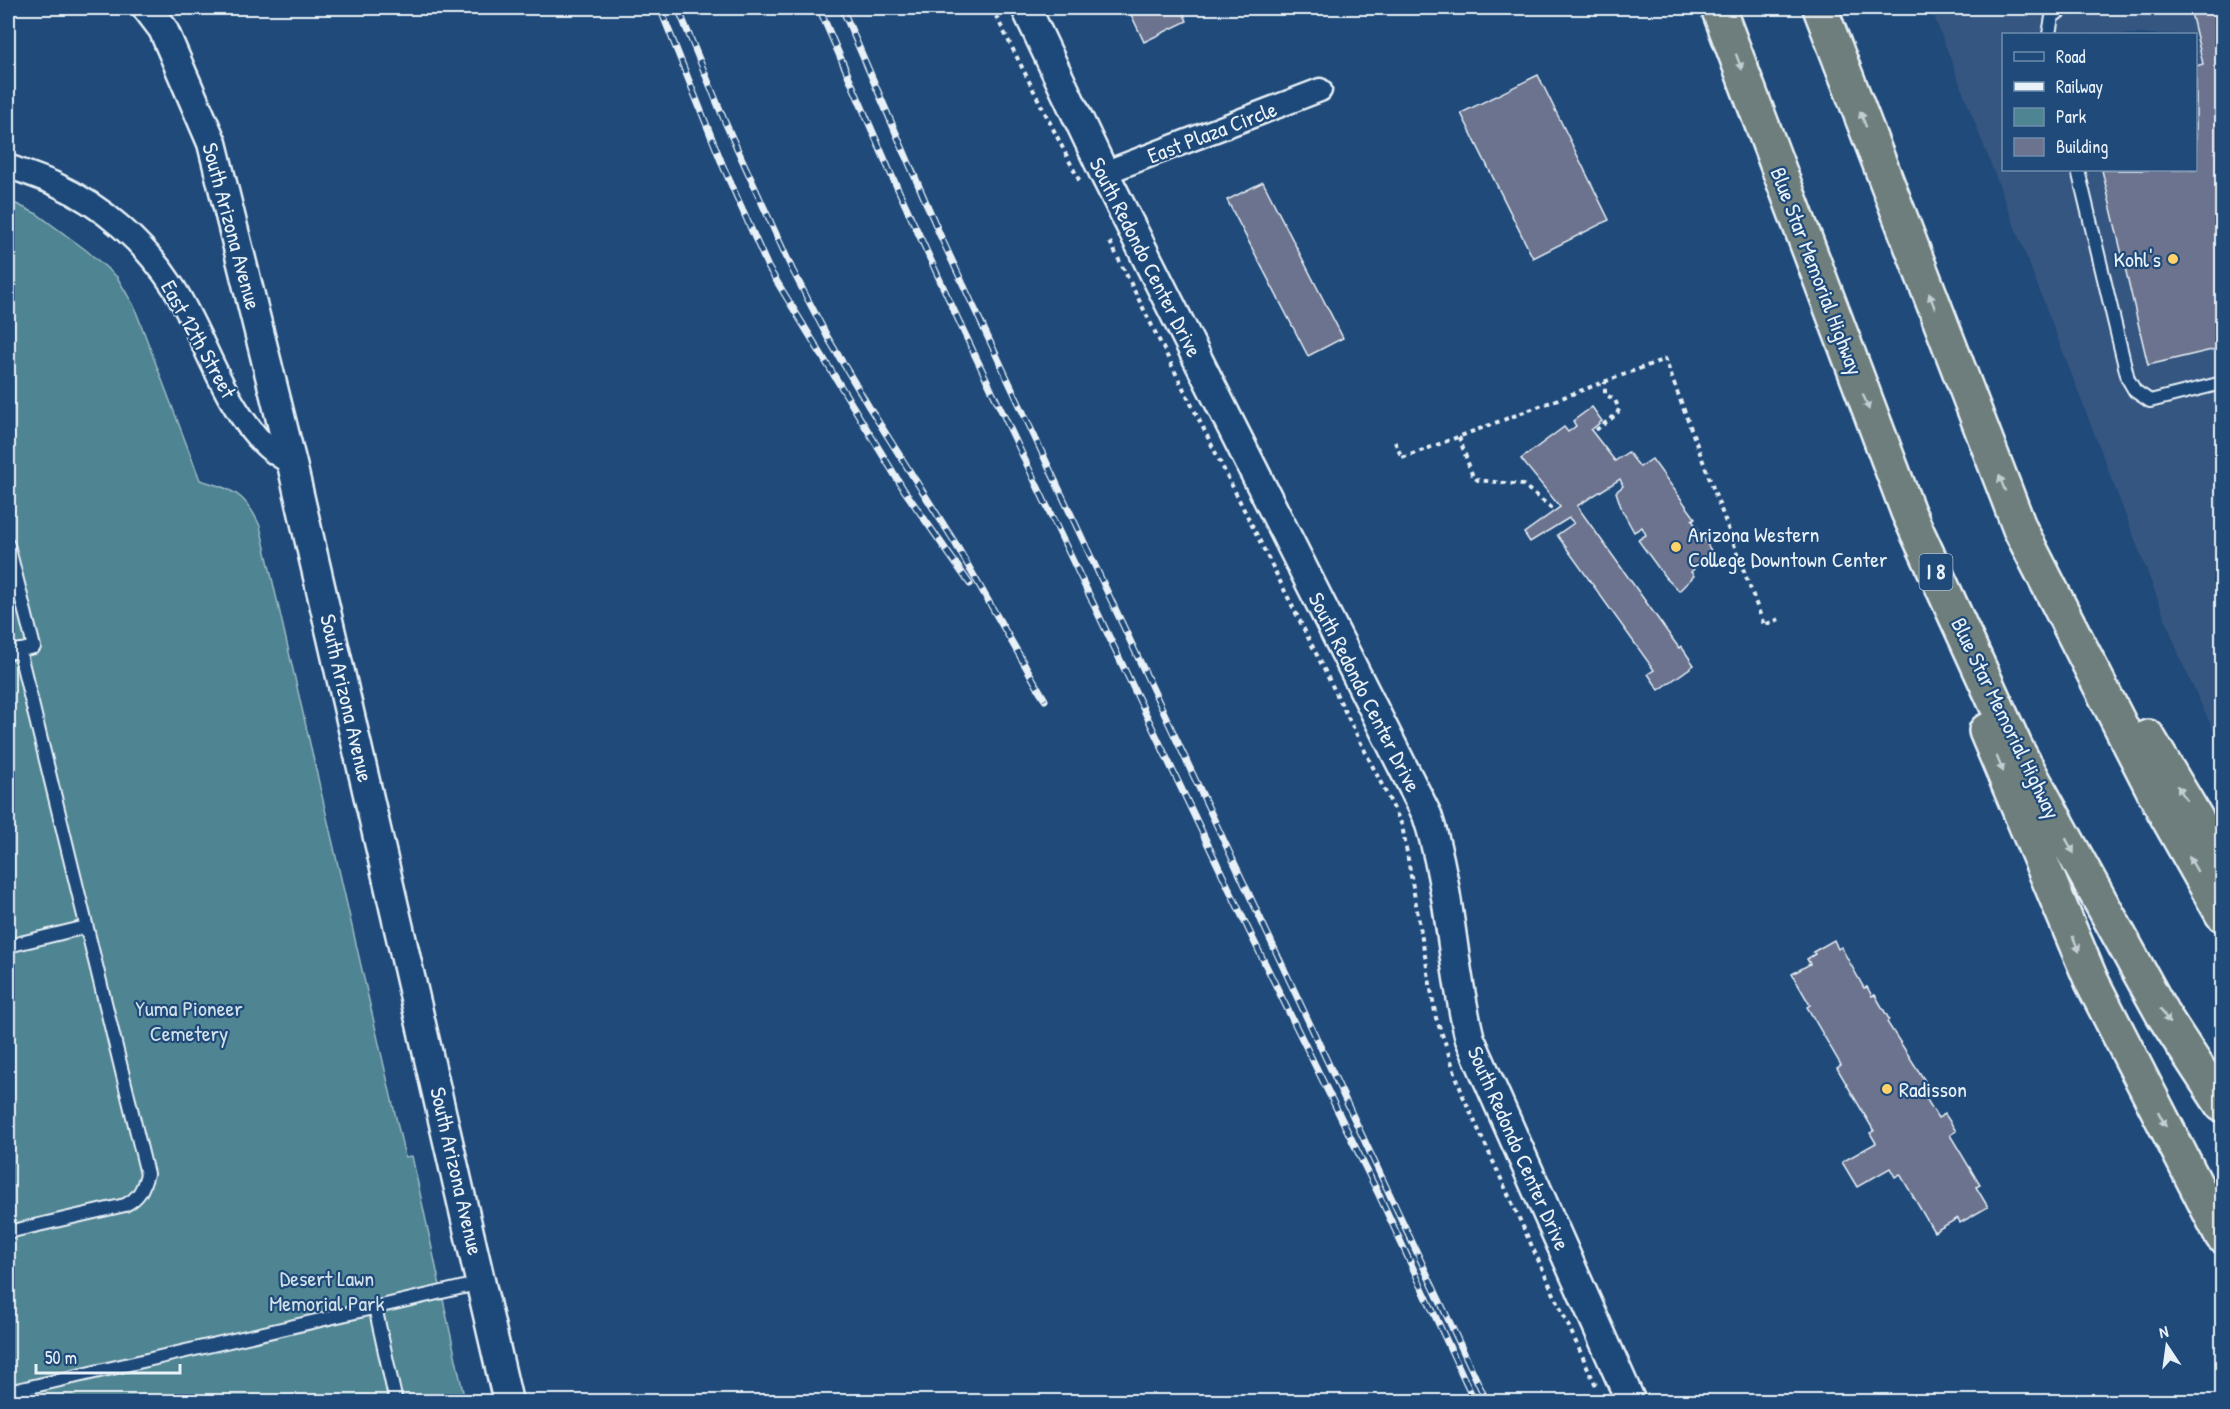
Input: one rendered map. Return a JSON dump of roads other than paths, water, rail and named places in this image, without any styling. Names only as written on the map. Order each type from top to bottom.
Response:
[{"type":"highway","name":"Blue Star Memorial Highway","points":[[1718,8],[1908,512],[2016,748],[2162,1013],[2223,1105]]},
{"type":"highway","points":[[1820,8],[2020,529],[2165,813],[2223,914]]},
{"type":"highway","points":[[1908,512],[1978,713],[2092,982],[2223,1236]]},
{"type":"highway","points":[[2020,529],[2223,861]]},
{"type":"street","name":"South Arizona Avenue","points":[[147,8],[163,29],[212,143],[292,464],[508,1401]]},
{"type":"street","name":"South Redondo Center Drive","points":[[1026,8],[1093,181],[1426,815],[1441,865],[1460,1000],[1470,1039],[1631,1401]]},
{"type":"street","name":"East Plaza Circle","points":[[1093,181],[1320,90]]},
{"type":"street","name":"East 12th Street","points":[[8,166],[55,184],[102,211],[140,243],[174,289],[222,383],[249,427],[267,447],[292,464]]},
{"type":"lane","points":[[2049,33],[2052,16],[2064,8]]},
{"type":"lane","points":[[2078,171],[2128,379],[2135,391],[2150,400],[2223,384]]},
{"type":"lane","points":[[8,545],[33,647],[13,651],[86,927],[147,1174],[137,1199],[125,1205],[8,1232]]},
{"type":"lane","points":[[8,946],[86,927]]},
{"type":"lane","points":[[8,1392],[482,1282]]},
{"type":"lane","points":[[375,1307],[396,1401]]},
{"type":"railway","points":[[660,8],[723,166],[768,267],[904,490],[970,584]]},
{"type":"railway","points":[[678,8],[725,122],[792,269],[828,338],[954,541],[1045,700]]},
{"type":"railway","points":[[819,8],[891,174],[963,330],[1253,939],[1379,1195],[1475,1402]]},
{"type":"railway","points":[[842,8],[940,235],[1487,1402]]},
{"type":"place","name":"Kohl's","points":[[2173,259]]},
{"type":"place","name":"Arizona Western College Downtown Center","points":[[1676,547]]},
{"type":"place","name":"Radisson","points":[[1887,1089]]},
{"type":"park label","name":"Yuma Pioneer Cemetery","points":[[189,1020]]},
{"type":"park label","name":"Desert Lawn Memorial Park","points":[[327,1290]]}]
